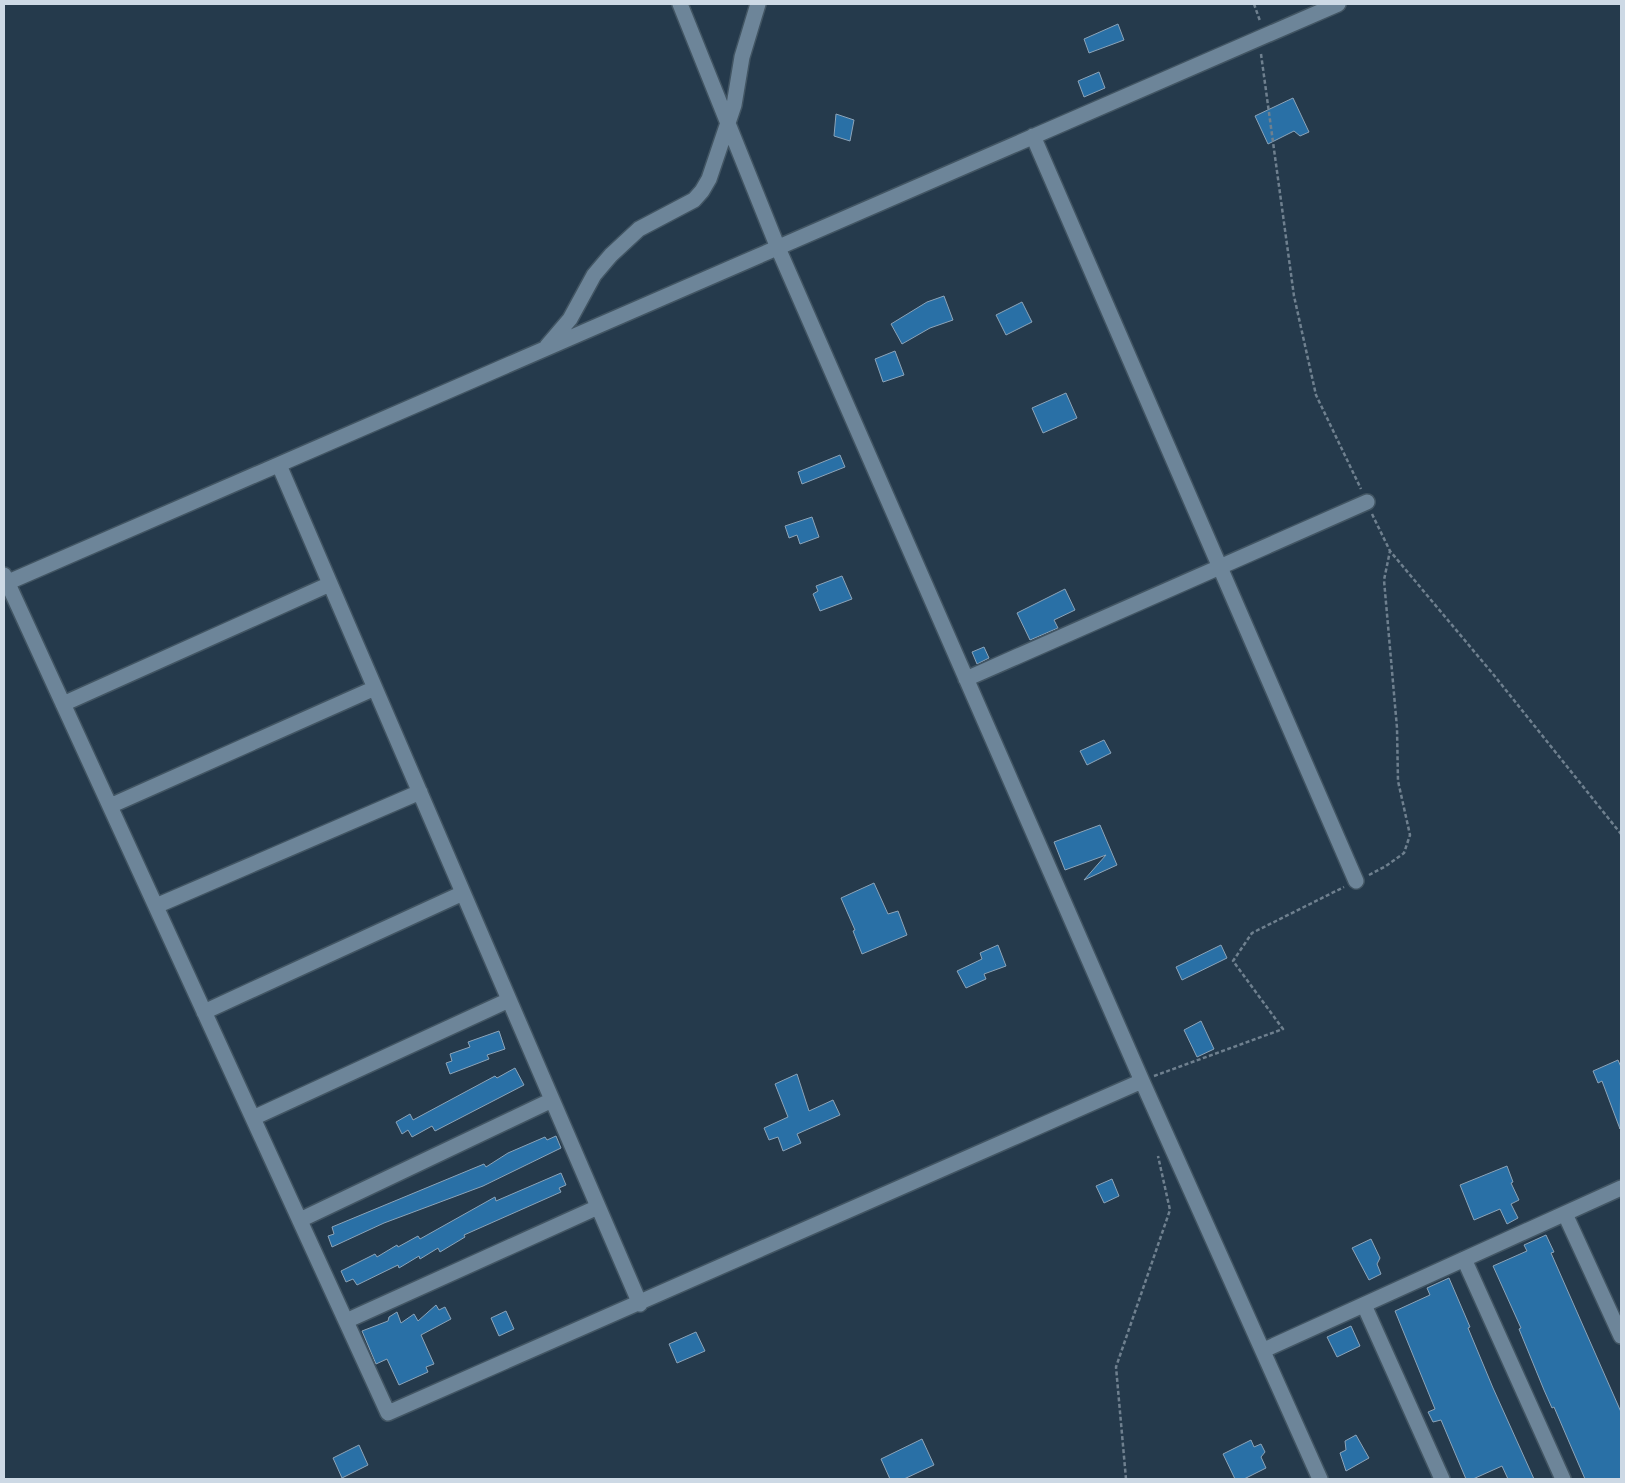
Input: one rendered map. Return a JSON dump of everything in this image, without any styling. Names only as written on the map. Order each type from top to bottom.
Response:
[{"type":"street","points":[[680,4],[778,248],[1142,1080],[1320,1479]]},
{"type":"street","points":[[544,349],[570,319],[594,275],[611,255],[639,229],[694,200],[702,191],[709,179],[728,123],[735,98],[748,29],[758,4]]},
{"type":"street","points":[[1142,1080],[640,1304],[388,1413],[5,581],[278,465],[1338,4]]},
{"type":"street","points":[[1033,136],[1356,881]]},
{"type":"street","points":[[278,465],[640,1304]]},
{"type":"street","points":[[966,679],[1367,502]]},
{"type":"street","points":[[63,704],[330,584]]},
{"type":"street","points":[[110,806],[374,688]]},
{"type":"street","points":[[156,906],[420,792]]},
{"type":"street","points":[[204,1012],[463,893]]},
{"type":"street","points":[[253,1118],[509,1000]]},
{"type":"street","points":[[300,1220],[552,1100]]},
{"type":"street","points":[[1264,1350],[1621,1188]]},
{"type":"street","points":[[346,1321],[598,1206]]},
{"type":"street","points":[[1565,1214],[1621,1336]]},
{"type":"street","points":[[1464,1259],[1563,1479]]},
{"type":"street","points":[[1364,1304],[1442,1479]]},
{"type":"path","points":[[1254,4],[1264,33],[1258,38],[1294,296],[1316,394],[1390,551],[1494,674],[1621,834]]},
{"type":"path","points":[[1142,1080],[1283,1029],[1233,961],[1252,933],[1386,866],[1404,853],[1410,835],[1398,780],[1397,728],[1384,580],[1390,551]]},
{"type":"path","points":[[1126,1479],[1116,1367],[1170,1210],[1158,1155]]},
{"type":"building","points":[[1118,24],[1124,40],[1089,53],[1084,39]]},
{"type":"building","points":[[1099,72],[1105,88],[1084,97],[1078,81]]},
{"type":"building","points":[[1293,98],[1309,132],[1300,136],[1294,131],[1268,144],[1255,116]]},
{"type":"building","points":[[836,114],[854,120],[850,141],[834,136]]},
{"type":"building","points":[[944,296],[953,320],[930,328],[902,344],[891,324],[927,302]]},
{"type":"building","points":[[1022,302],[1032,322],[1006,335],[996,315]]},
{"type":"building","points":[[895,351],[904,375],[883,382],[875,359]]},
{"type":"building","points":[[1066,393],[1077,418],[1043,433],[1032,408]]},
{"type":"building","points":[[840,455],[845,467],[802,484],[798,472]]},
{"type":"building","points":[[812,517],[819,537],[800,544],[797,535],[789,538],[785,526]]},
{"type":"building","points":[[842,576],[852,599],[820,611],[813,594],[818,591],[816,586]]},
{"type":"building","points":[[1065,589],[1075,610],[1054,620],[1058,628],[1030,640],[1017,613]]},
{"type":"building","points":[[984,647],[989,658],[977,664],[972,652]]},
{"type":"building","points":[[1104,740],[1111,753],[1087,765],[1080,751]]},
{"type":"building","points":[[1100,825],[1117,865],[1084,880],[1106,855],[1065,870],[1054,842]]},
{"type":"building","points":[[874,883],[888,914],[898,911],[907,935],[862,954],[853,931],[855,930],[841,898]]},
{"type":"building","points":[[998,945],[1006,966],[984,974],[986,979],[966,988],[957,971],[982,959],[980,953]]},
{"type":"building","points":[[1221,945],[1227,958],[1182,980],[1176,967]]},
{"type":"building","points":[[1201,1021],[1214,1049],[1197,1057],[1184,1030]]},
{"type":"building","points":[[499,1031],[505,1049],[487,1055],[489,1059],[450,1074],[446,1063],[452,1061],[450,1054],[470,1047],[468,1042]]},
{"type":"building","points":[[1618,1060],[1621,1067],[1620,1129],[1602,1081],[1598,1083],[1593,1071]]},
{"type":"building","points":[[515,1068],[524,1085],[435,1131],[432,1126],[412,1137],[408,1130],[402,1134],[396,1122],[410,1114],[413,1120],[495,1076],[497,1078]]},
{"type":"building","points":[[797,1074],[809,1111],[833,1100],[840,1115],[797,1134],[801,1143],[783,1151],[778,1137],[769,1140],[764,1128],[788,1117],[775,1084]]},
{"type":"building","points":[[556,1136],[561,1148],[483,1186],[384,1223],[332,1247],[328,1236],[334,1234],[332,1227],[484,1164],[486,1167],[508,1153],[545,1137],[547,1140]]},
{"type":"building","points":[[1507,1166],[1513,1182],[1511,1183],[1519,1200],[1511,1204],[1518,1218],[1507,1224],[1500,1209],[1474,1220],[1460,1185]]},
{"type":"building","points":[[561,1173],[566,1185],[559,1188],[561,1192],[464,1235],[465,1237],[440,1252],[438,1248],[420,1259],[419,1256],[399,1268],[398,1265],[357,1285],[353,1279],[346,1282],[341,1271],[375,1254],[377,1257],[397,1245],[398,1247],[418,1236],[420,1239],[495,1197],[496,1201]]},
{"type":"building","points":[[1112,1179],[1119,1196],[1104,1203],[1096,1186]]},
{"type":"building","points":[[1546,1235],[1554,1252],[1551,1253],[1621,1412],[1621,1479],[1585,1479],[1554,1407],[1552,1408],[1544,1390],[1519,1329],[1521,1328],[1493,1266],[1527,1251],[1524,1245]]},
{"type":"building","points":[[1371,1239],[1380,1258],[1377,1264],[1381,1274],[1369,1280],[1352,1248]]},
{"type":"building","points":[[1449,1278],[1493,1388],[1534,1479],[1508,1479],[1502,1466],[1473,1479],[1466,1479],[1441,1420],[1433,1422],[1428,1412],[1435,1409],[1395,1311],[1430,1295],[1427,1288]]},
{"type":"building","points":[[436,1305],[439,1310],[445,1307],[451,1319],[421,1335],[434,1364],[426,1367],[428,1372],[399,1385],[387,1359],[376,1364],[362,1331],[388,1321],[389,1317],[397,1312],[401,1323],[414,1314],[418,1321]]},
{"type":"building","points":[[506,1311],[514,1329],[499,1336],[491,1318]]},
{"type":"building","points":[[1351,1326],[1360,1346],[1337,1357],[1327,1337]]},
{"type":"building","points":[[696,1332],[705,1351],[677,1363],[669,1344]]},
{"type":"building","points":[[1356,1435],[1369,1458],[1346,1471],[1340,1453],[1346,1450],[1345,1441]]},
{"type":"building","points":[[922,1439],[934,1465],[904,1479],[890,1479],[881,1459]]},
{"type":"building","points":[[1251,1440],[1254,1447],[1261,1444],[1265,1452],[1261,1457],[1266,1468],[1244,1479],[1235,1479],[1223,1454]]},
{"type":"building","points":[[359,1445],[368,1465],[342,1478],[333,1458]]}]
